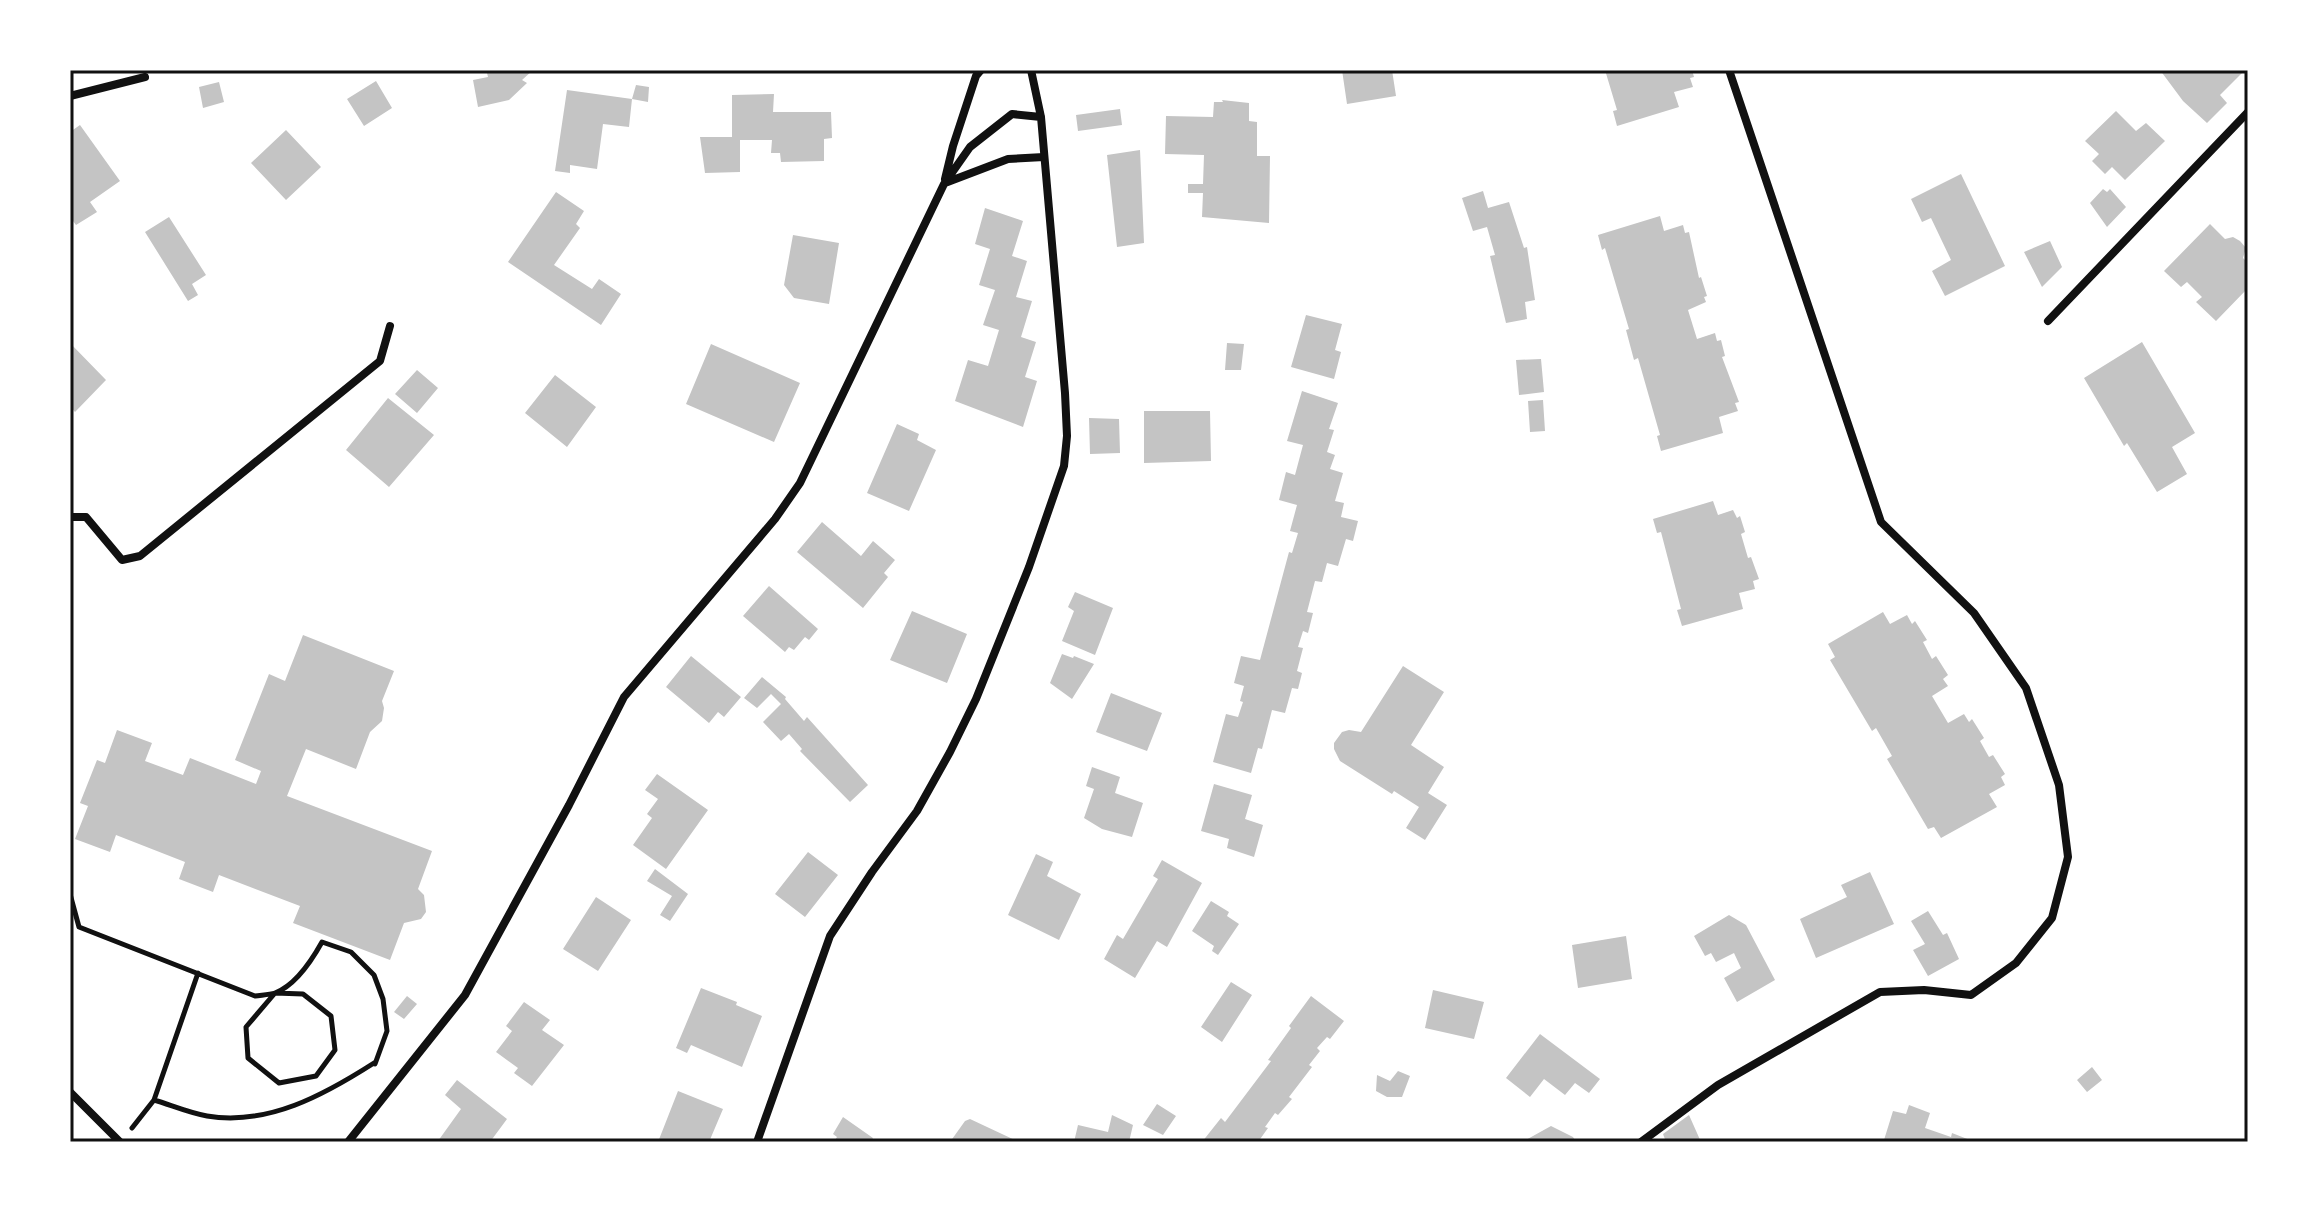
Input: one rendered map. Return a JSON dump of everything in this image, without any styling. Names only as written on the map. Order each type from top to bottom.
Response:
[{"type":"street","points":[[944,184],[953,146],[976,76],[981,70]]},
{"type":"street","points":[[757,1142],[830,936],[917,811],[950,752],[976,699],[1029,567],[1064,466],[1067,436],[1065,393],[1041,117],[1031,70]]},
{"type":"street","points":[[1641,1142],[1718,1085],[1880,992],[1924,990],[1971,995],[2016,963],[2052,918],[2068,857],[2059,785],[2026,688],[1974,613],[1881,522],[1729,70]]},
{"type":"street","points":[[70,96],[145,77]]},
{"type":"street","points":[[2048,321],[2248,112]]},
{"type":"street","points":[[348,1142],[465,995],[624,697],[775,519],[800,483],[944,184],[970,147],[1012,114],[1041,117]]},
{"type":"street","points":[[944,184],[1008,159],[1044,157]]},
{"type":"street","points":[[70,517],[86,517],[122,560],[140,556],[380,361],[390,326]]},
{"type":"street","points":[[70,1092],[120,1142]]},
{"type":"path","points":[[70,894],[79,927],[255,996],[275,993],[303,994],[331,1016],[335,1050],[316,1076],[279,1083],[248,1058],[246,1027],[275,993],[310,963],[322,942],[351,952],[374,975],[383,999],[387,1031],[374,1064],[344,1082],[284,1110],[246,1117],[207,1116],[154,1100]]},
{"type":"path","points":[[129,1131],[154,1100],[198,973]]},
{"type":"building","points":[[491,70],[533,70],[522,80],[527,83],[509,100],[478,107],[473,80],[488,77],[487,73]]},
{"type":"building","points":[[1342,70],[1392,70],[1396,96],[1347,104]]},
{"type":"building","points":[[1605,70],[1692,70],[1694,77],[1690,78],[1693,87],[1674,92],[1679,107],[1617,126],[1613,111],[1617,110]]},
{"type":"building","points":[[2160,70],[2245,70],[2220,95],[2227,103],[2207,123],[2183,101]]},
{"type":"building","points":[[376,81],[392,108],[364,126],[347,99]]},
{"type":"building","points":[[219,82],[224,102],[203,108],[199,87]]},
{"type":"building","points":[[636,85],[649,87],[648,102],[632,99]]},
{"type":"building","points":[[567,90],[632,99],[629,127],[603,124],[597,169],[570,165],[570,173],[555,171]]},
{"type":"building","points":[[774,94],[773,112],[831,112],[832,138],[824,139],[824,161],[781,162],[780,153],[771,153],[772,140],[740,140],[740,172],[705,173],[700,137],[732,137],[732,95]]},
{"type":"building","points":[[1214,102],[1249,103],[1249,121],[1257,122],[1257,156],[1270,156],[1269,223],[1202,217],[1203,193],[1188,193],[1188,184],[1203,184],[1204,155],[1165,154],[1166,116],[1213,117]]},
{"type":"building","points":[[1120,109],[1122,125],[1078,131],[1076,115]]},
{"type":"building","points":[[2116,111],[2136,131],[2146,123],[2165,141],[2125,180],[2112,167],[2105,174],[2092,161],[2099,154],[2085,141]]},
{"type":"building","points":[[80,125],[120,181],[90,202],[97,212],[76,225],[70,217],[70,132]]},
{"type":"building","points":[[286,130],[321,167],[286,200],[251,163]]},
{"type":"building","points":[[1140,150],[1144,243],[1117,247],[1107,155]]},
{"type":"building","points":[[1961,174],[2005,266],[1945,296],[1932,271],[1951,260],[1931,218],[1922,222],[1911,199]]},
{"type":"building","points":[[2103,189],[2107,192],[2110,189],[2126,207],[2107,227],[2090,203]]},
{"type":"building","points":[[1483,191],[1488,208],[1509,202],[1524,248],[1527,247],[1535,300],[1525,302],[1527,319],[1506,323],[1490,256],[1495,255],[1487,227],[1473,231],[1462,198]]},
{"type":"building","points":[[556,192],[584,211],[576,224],[580,228],[554,265],[592,289],[599,279],[621,294],[601,325],[508,262]]},
{"type":"building","points":[[985,208],[1023,221],[1012,256],[1027,261],[1016,297],[1032,301],[1021,337],[1036,342],[1025,377],[1037,381],[1023,427],[955,401],[968,360],[988,366],[999,330],[983,325],[995,290],[979,285],[990,249],[975,244]]},
{"type":"building","points":[[1660,216],[1664,231],[1683,225],[1685,233],[1689,232],[1699,278],[1707,296],[1704,297],[1706,302],[1688,310],[1697,339],[1715,333],[1717,341],[1721,340],[1725,356],[1722,357],[1739,402],[1735,403],[1738,411],[1719,417],[1723,433],[1661,451],[1657,436],[1660,435],[1638,358],[1634,360],[1626,330],[1629,329],[1605,248],[1602,250],[1598,235]]},
{"type":"building","points":[[169,217],[206,275],[192,284],[198,295],[188,301],[145,232]]},
{"type":"building","points":[[2210,224],[2225,239],[2233,237],[2240,241],[2246,248],[2243,258],[2248,263],[2248,288],[2216,321],[2196,302],[2202,297],[2187,282],[2181,287],[2164,271]]},
{"type":"building","points":[[793,235],[839,243],[829,304],[794,298],[784,285]]},
{"type":"building","points":[[2050,241],[2062,267],[2042,287],[2024,252]]},
{"type":"building","points":[[1306,315],[1342,324],[1335,350],[1341,352],[1334,379],[1291,367]]},
{"type":"building","points":[[2142,342],[2195,433],[2172,447],[2187,474],[2157,492],[2127,443],[2124,446],[2084,378]]},
{"type":"building","points":[[70,343],[106,380],[75,412],[70,406]]},
{"type":"building","points":[[1227,343],[1244,344],[1241,370],[1225,370]]},
{"type":"building","points":[[711,344],[800,383],[774,442],[686,404]]},
{"type":"building","points":[[1541,359],[1544,392],[1519,395],[1516,360]]},
{"type":"building","points":[[417,370],[438,388],[417,413],[395,394]]},
{"type":"building","points":[[555,375],[596,407],[567,447],[525,413]]},
{"type":"building","points":[[1302,391],[1338,403],[1329,429],[1334,430],[1327,452],[1335,455],[1330,469],[1343,473],[1335,501],[1344,503],[1341,517],[1358,521],[1353,541],[1346,539],[1338,566],[1327,563],[1322,582],[1315,581],[1307,612],[1313,613],[1308,633],[1303,631],[1298,647],[1303,648],[1297,671],[1302,673],[1298,689],[1292,688],[1285,713],[1272,710],[1262,749],[1258,748],[1251,773],[1213,762],[1226,714],[1238,717],[1243,702],[1240,701],[1244,686],[1234,683],[1241,656],[1260,660],[1289,552],[1292,553],[1298,533],[1290,531],[1297,505],[1279,500],[1286,472],[1295,475],[1303,445],[1287,441]]},
{"type":"building","points":[[388,398],[434,435],[389,487],[346,450]]},
{"type":"building","points":[[1543,400],[1545,431],[1530,432],[1528,401]]},
{"type":"building","points":[[1144,411],[1210,411],[1211,461],[1144,463]]},
{"type":"building","points":[[1089,418],[1119,419],[1120,453],[1090,454]]},
{"type":"building","points":[[897,424],[919,434],[917,440],[936,450],[909,511],[867,493]]},
{"type":"building","points":[[1713,501],[1718,515],[1733,510],[1737,518],[1740,516],[1748,558],[1751,557],[1759,579],[1753,581],[1755,589],[1739,593],[1743,609],[1682,626],[1677,610],[1681,609],[1661,532],[1657,533],[1653,519]]},
{"type":"building","points":[[822,522],[861,556],[873,541],[895,560],[884,573],[888,577],[863,608],[797,552]]},
{"type":"building","points":[[769,586],[818,629],[809,640],[805,637],[794,650],[789,647],[785,652],[743,616]]},
{"type":"building","points":[[1075,592],[1113,608],[1095,655],[1062,641],[1074,611],[1068,607]]},
{"type":"building","points":[[912,611],[967,634],[947,683],[890,660]]},
{"type":"building","points":[[1883,612],[1890,624],[1907,615],[1912,624],[1915,621],[1927,640],[1923,642],[1932,659],[1936,656],[1948,675],[1943,679],[1948,686],[1932,696],[1948,723],[1964,714],[1969,722],[1972,719],[1984,738],[1980,741],[1989,757],[1993,755],[2005,774],[2001,777],[2005,785],[1989,794],[1997,807],[1941,838],[1934,827],[1928,829],[1887,759],[1892,756],[1876,728],[1872,731],[1830,660],[1835,657],[1828,644]]},
{"type":"building","points":[[303,635],[394,671],[382,701],[382,721],[370,732],[356,769],[306,749],[287,796],[432,851],[418,889],[424,895],[426,912],[421,919],[404,923],[390,960],[293,923],[300,906],[219,875],[213,892],[179,879],[185,862],[116,835],[110,852],[75,839],[88,806],[80,803],[97,760],[105,763],[117,730],[152,743],[145,761],[183,775],[190,758],[256,784],[261,771],[235,760],[269,674],[285,681]]},
{"type":"building","points":[[1062,654],[1094,664],[1072,699],[1050,683]]},
{"type":"building","points":[[691,656],[741,697],[724,717],[718,712],[709,723],[666,687]]},
{"type":"building","points":[[1403,666],[1444,692],[1411,745],[1444,767],[1428,793],[1447,805],[1425,840],[1406,828],[1419,807],[1340,761],[1334,749],[1334,743],[1342,732],[1361,732]]},
{"type":"building","points":[[762,677],[786,697],[804,721],[807,717],[868,785],[850,802],[800,751],[802,749],[789,734],[781,741],[763,722],[781,704],[771,694],[757,708],[744,698]]},
{"type":"building","points":[[1111,693],[1162,713],[1147,751],[1096,732]]},
{"type":"building","points":[[1092,767],[1120,777],[1115,793],[1143,803],[1132,837],[1102,829],[1084,818],[1094,789],[1086,786]]},
{"type":"building","points":[[657,774],[708,810],[666,869],[633,845],[652,818],[647,814],[658,799],[645,790]]},
{"type":"building","points":[[1214,784],[1252,795],[1245,819],[1263,825],[1254,857],[1227,848],[1229,839],[1201,831]]},
{"type":"building","points":[[808,852],[838,875],[805,917],[775,894]]},
{"type":"building","points":[[1036,854],[1053,862],[1047,876],[1081,894],[1059,940],[1008,915]]},
{"type":"building","points":[[1162,860],[1202,883],[1167,947],[1157,941],[1135,978],[1104,959],[1117,935],[1123,939],[1158,879],[1153,876]]},
{"type":"building","points":[[655,869],[688,894],[670,921],[660,915],[672,896],[647,881]]},
{"type":"building","points":[[1870,872],[1894,924],[1816,958],[1800,919],[1847,897],[1841,885]]},
{"type":"building","points":[[596,897],[631,920],[598,971],[563,949]]},
{"type":"building","points":[[1211,901],[1229,912],[1227,916],[1239,924],[1218,955],[1212,951],[1214,946],[1192,931]]},
{"type":"building","points":[[1928,911],[1943,935],[1947,933],[1959,959],[1928,976],[1913,950],[1925,944],[1911,921]]},
{"type":"building","points":[[1729,915],[1746,925],[1775,980],[1737,1002],[1724,978],[1741,968],[1734,953],[1716,962],[1711,953],[1705,956],[1694,936]]},
{"type":"building","points":[[1626,936],[1632,979],[1578,988],[1572,945]]},
{"type":"building","points":[[1231,982],[1252,995],[1222,1042],[1201,1027]]},
{"type":"building","points":[[701,988],[762,1016],[742,1067],[691,1045],[687,1053],[676,1048]]},
{"type":"building","points":[[1433,990],[1484,1002],[1474,1039],[1425,1028]]},
{"type":"building","points":[[407,996],[417,1004],[404,1019],[394,1012]]},
{"type":"building","points":[[1311,996],[1344,1021],[1330,1039],[1327,1037],[1317,1048],[1320,1051],[1289,1097],[1292,1099],[1278,1115],[1275,1113],[1258,1142],[1202,1142],[1221,1118],[1225,1122],[1271,1061],[1268,1060]]},
{"type":"building","points":[[524,1002],[550,1020],[542,1030],[564,1045],[532,1086],[514,1073],[518,1068],[496,1052],[512,1031],[506,1026]]},
{"type":"building","points":[[1540,1034],[1600,1079],[1589,1093],[1575,1083],[1565,1095],[1544,1079],[1530,1097],[1506,1078]]},
{"type":"building","points":[[2092,1067],[2102,1080],[2087,1092],[2077,1080]]},
{"type":"building","points":[[1398,1071],[1410,1076],[1402,1097],[1387,1097],[1376,1091],[1377,1075],[1390,1081]]},
{"type":"building","points":[[457,1080],[507,1119],[490,1142],[438,1141],[461,1109],[445,1095]]},
{"type":"building","points":[[678,1091],[723,1109],[709,1142],[658,1142]]},
{"type":"building","points":[[1157,1104],[1176,1116],[1163,1135],[1143,1125]]},
{"type":"building","points":[[1909,1105],[1930,1113],[1925,1128],[1951,1137],[1952,1133],[1975,1142],[1884,1140],[1893,1111],[1906,1114]]},
{"type":"building","points":[[1112,1115],[1133,1125],[1129,1142],[1074,1142],[1078,1125],[1108,1132]]},
{"type":"building","points":[[1689,1115],[1701,1142],[1666,1142],[1663,1134]]},
{"type":"building","points":[[843,1117],[873,1138],[871,1142],[835,1140],[837,1137],[833,1134]]},
{"type":"building","points":[[970,1119],[1019,1142],[950,1142],[965,1121]]},
{"type":"building","points":[[1551,1126],[1573,1137],[1576,1142],[1522,1142]]}]
